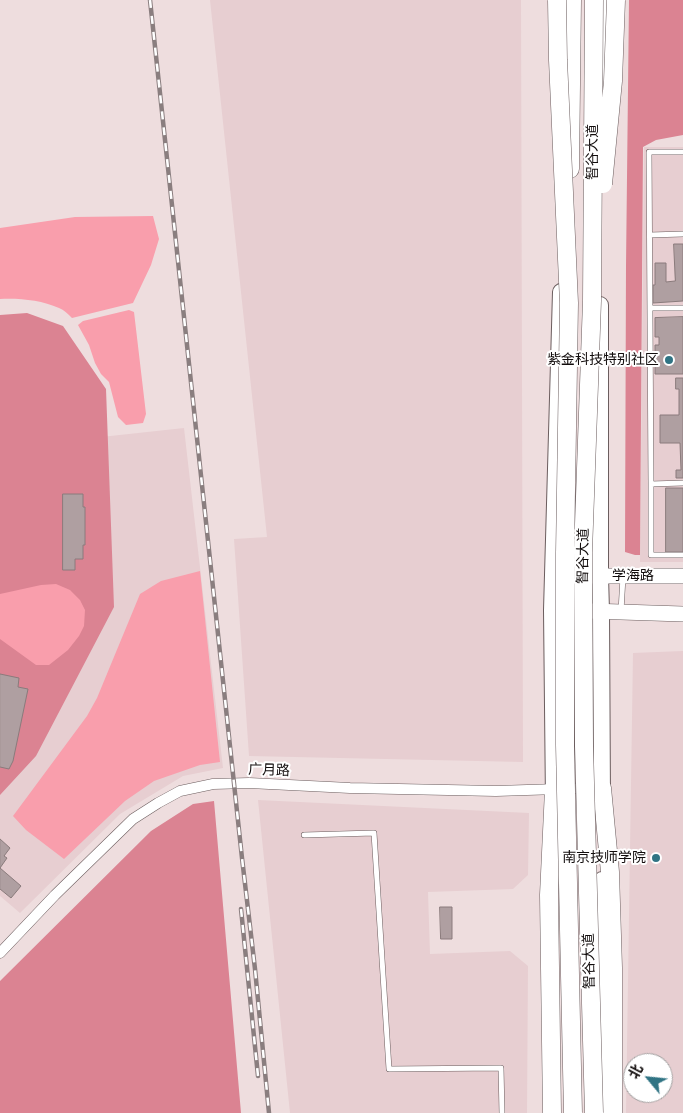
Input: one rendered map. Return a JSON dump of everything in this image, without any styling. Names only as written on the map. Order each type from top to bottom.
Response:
[{"type":"highway","points":[[557,0],[569,303]]},
{"type":"highway","name":"智谷大道","points":[[572,0],[564,553],[565,745],[573,1113]]},
{"type":"highway","name":"智谷大道","points":[[594,0],[592,301],[583,552],[584,746],[594,1113]]},
{"type":"highway","points":[[592,301],[613,81],[616,0]]},
{"type":"highway","points":[[602,788],[610,872],[613,968],[613,1113]]},
{"type":"highway","points":[[552,1113],[549,895],[554,790]]},
{"type":"main road","name":"智谷大道","points":[[560,1113],[552,576],[564,169],[564,0]]},
{"type":"main road","name":"智谷大道","points":[[604,0],[600,191],[600,576],[604,1113]]},
{"type":"main road","name":"学海路","points":[[552,576],[683,576]]},
{"type":"main road","points":[[552,610],[683,614]]},
{"type":"street","name":"广月路","points":[[0,953],[55,895],[133,819],[158,802],[180,791],[212,784],[249,783],[477,791],[602,788]]},
{"type":"lane","points":[[683,152],[649,152],[651,555],[683,555]]},
{"type":"lane","points":[[650,235],[683,234]]},
{"type":"lane","points":[[650,308],[683,308]]},
{"type":"lane","points":[[651,484],[683,483]]},
{"type":"lane","points":[[621,612],[623,577]]},
{"type":"lane","points":[[304,835],[374,833],[389,1069],[501,1068],[502,1113]]},
{"type":"shaded area","points":[[210,0],[521,0],[523,762],[249,756],[234,539],[267,537]]},
{"type":"shaded area","points":[[629,0],[683,0],[683,135],[656,140],[643,147],[640,555],[625,552]]},
{"type":"shaded area","points":[[644,147],[683,147],[683,562],[640,562]]},
{"type":"shaded area","points":[[153,216],[159,239],[151,265],[133,303],[72,318],[61,309],[45,303],[22,299],[0,299],[0,228],[75,217]]},
{"type":"shaded area","points":[[129,310],[134,312],[146,414],[143,423],[126,425],[118,417],[109,382],[101,374],[95,363],[89,345],[78,325],[83,321]]},
{"type":"shaded area","points":[[27,313],[63,326],[106,389],[114,607],[36,756],[0,795],[0,315]]},
{"type":"shaded area","points":[[184,428],[223,768],[183,776],[120,814],[20,913],[0,896],[0,448]]},
{"type":"shaded area","points":[[200,571],[220,762],[200,765],[154,781],[125,801],[64,859],[26,830],[13,816],[87,716],[97,698],[140,594],[161,581]]},
{"type":"shaded area","points":[[56,584],[70,590],[80,600],[85,610],[84,626],[68,650],[49,665],[36,665],[0,639],[0,594],[41,585]]},
{"type":"shaded area","name":"南京技师学院","points":[[683,651],[683,1113],[626,1113],[626,1103],[673,1103],[673,1053],[627,1053],[633,653]]},
{"type":"shaded area","points":[[258,800],[529,813],[528,875],[513,889],[428,892],[430,954],[510,951],[528,966],[527,1113],[290,1113]]},
{"type":"shaded area","points":[[214,801],[241,1113],[0,1113],[0,981],[151,831],[193,804]]},
{"type":"building","points":[[674,244],[683,244],[683,301],[653,303],[655,263],[666,263],[666,282],[675,281]]},
{"type":"building","name":"紫金科技特别社区","points":[[683,317],[683,374],[655,374],[655,345],[659,345],[659,337],[655,337],[655,318]]},
{"type":"building","points":[[676,378],[683,378],[683,478],[676,478],[676,470],[681,470],[680,443],[660,443],[660,415],[679,415],[679,389],[676,389]]},
{"type":"building","points":[[666,488],[683,488],[683,552],[666,552]]},
{"type":"building","points":[[63,494],[83,494],[85,545],[83,545],[83,559],[75,559],[75,570],[63,570]]},
{"type":"building","points":[[0,674],[19,678],[18,687],[28,689],[13,761],[9,769],[0,767]]},
{"type":"building","points":[[0,839],[10,848],[4,856],[7,858],[0,868]]},
{"type":"building","points":[[0,868],[21,886],[11,898],[0,889]]},
{"type":"building","points":[[440,907],[452,907],[452,939],[441,939]]},
{"type":"railway","points":[[150,0],[269,1113]]},
{"type":"railway","points":[[241,909],[258,1076]]},
{"type":"place","name":"紫金科技特别社区","points":[[669,360]]},
{"type":"place","name":"南京技师学院","points":[[656,858]]}]
